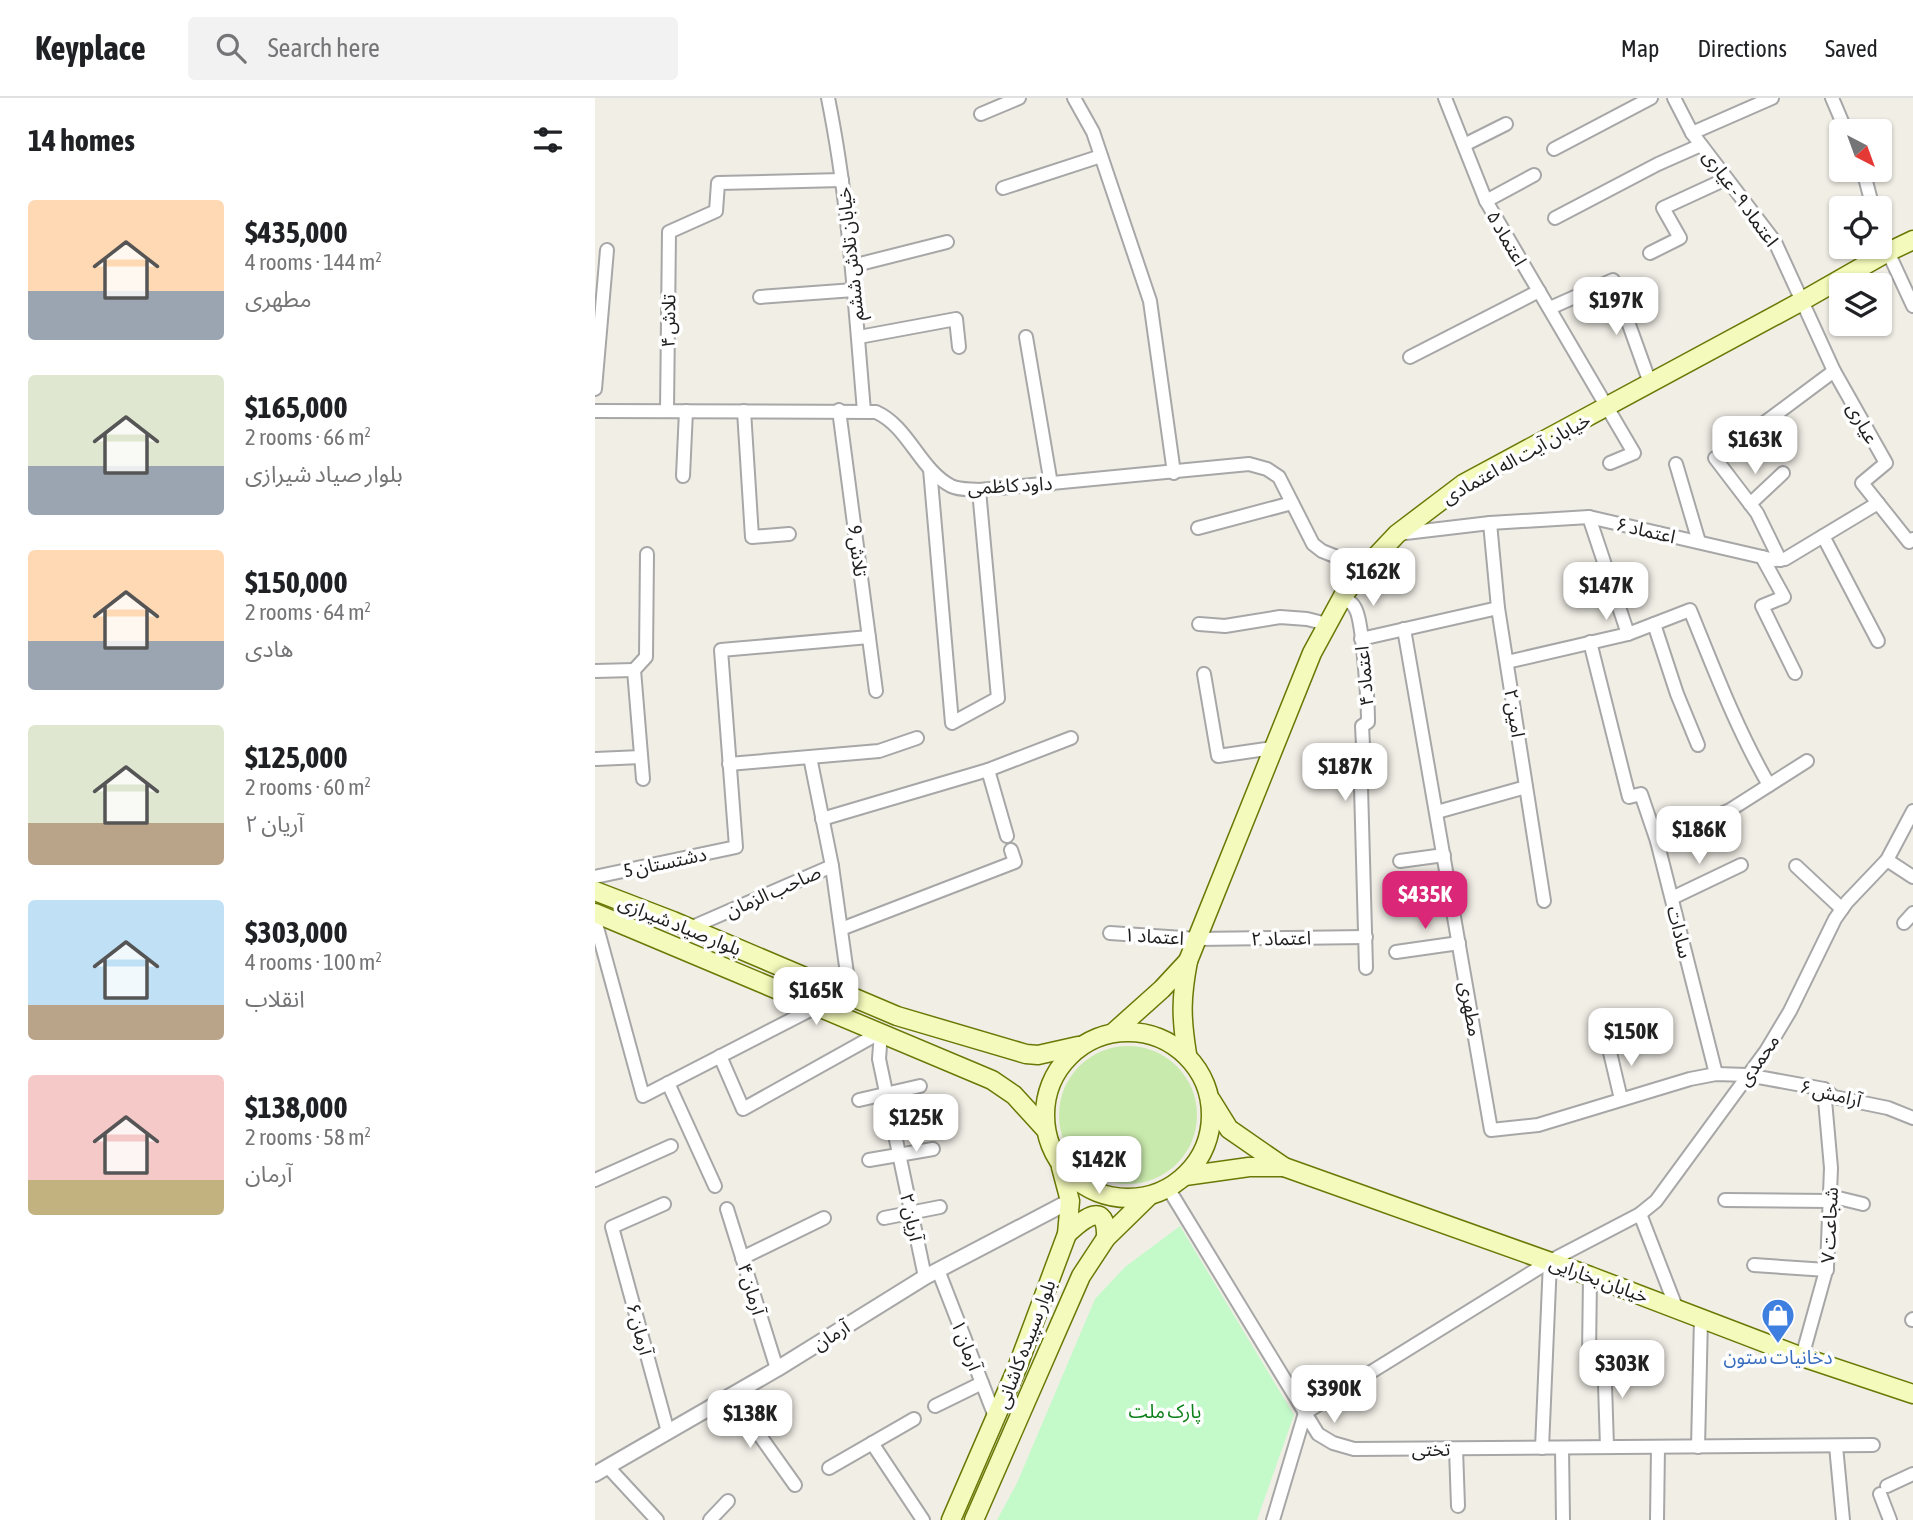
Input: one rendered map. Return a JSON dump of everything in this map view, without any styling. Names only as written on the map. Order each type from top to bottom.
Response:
[{"type":"main road","name":"خیابان آیت اله اعتمادی","points":[[1892,250],[1913,240]]},
{"type":"main road","name":"خیابان آیت اله اعتمادی","points":[[1188,961],[1312,653],[1343,596],[1397,534],[1463,484],[1876,259]]},
{"type":"main road","name":"بلوار صیاد شیرازی","points":[[595,891],[690,928],[897,1016],[1014,1052],[1038,1055],[1081,1045]]},
{"type":"main road","name":"بلوار صیاد شیرازی","points":[[595,913],[1003,1086],[1045,1129]]},
{"type":"main road","points":[[1114,1032],[1162,989],[1188,961]]},
{"type":"main road","points":[[1187,1054],[1181,1015],[1188,961]]},
{"type":"main road","points":[[1140,1031],[1165,1039],[1187,1054],[1205,1080],[1211,1100],[1212,1121],[1207,1142],[1198,1160],[1185,1176],[1168,1188],[1149,1196],[1124,1198],[1099,1194],[1077,1181],[1059,1163],[1045,1129],[1044,1110],[1055,1073],[1081,1045],[1114,1032],[1140,1031]]},
{"type":"main road","name":"خیابان بخارایی","points":[[1211,1100],[1229,1129],[1284,1167],[1676,1307],[1802,1357],[1913,1394]]},
{"type":"main road","name":"بلوار سپیده کاشانی","points":[[951,1520],[996,1419],[1067,1234],[1070,1201],[1059,1163]]},
{"type":"main road","name":"خیابان بخارایی","points":[[1185,1176],[1249,1167],[1284,1167]]},
{"type":"main road","name":"بلوار سپیده کاشانی","points":[[974,1520],[1081,1276],[1105,1238],[1149,1196]]},
{"type":"main road","points":[[1067,1234],[1086,1216],[1095,1215],[1102,1219],[1106,1226],[1105,1238]]},
{"type":"street","name":"خیابان تلاش ششم","points":[[828,98],[842,180],[852,266],[864,411]]},
{"type":"street","points":[[981,114],[1019,98]]},
{"type":"street","points":[[1074,98],[1093,132],[1150,301],[1174,473]]},
{"type":"street","name":"اعتماد ۵","points":[[1445,98],[1486,201],[1605,408],[1634,453],[1610,463]]},
{"type":"street","points":[[1554,149],[1651,98]]},
{"type":"street","name":"اعتماد ۹ - عیاری","points":[[1674,98],[1692,133],[1775,242],[1834,370]]},
{"type":"street","points":[[1692,133],[1744,104],[1772,98]]},
{"type":"street","points":[[1832,98],[1841,119]]},
{"type":"street","points":[[1464,145],[1506,124]]},
{"type":"street","points":[[1555,218],[1701,145]]},
{"type":"street","points":[[1003,188],[1101,156]]},
{"type":"street","points":[[1486,201],[1534,175]]},
{"type":"street","points":[[1650,253],[1680,238],[1663,208],[1726,179]]},
{"type":"street","name":"تلاش ۴","points":[[667,411],[669,232],[716,211],[717,183],[842,180]]},
{"type":"street","points":[[852,266],[947,242]]},
{"type":"street","points":[[595,388],[607,250]]},
{"type":"street","points":[[1891,259],[1913,306]]},
{"type":"street","points":[[1550,309],[1613,280],[1650,383]]},
{"type":"street","points":[[760,297],[854,290]]},
{"type":"street","points":[[1410,357],[1539,290]]},
{"type":"street","points":[[859,337],[956,319],[959,347]]},
{"type":"street","points":[[1026,337],[1051,484]]},
{"type":"street","points":[[1752,432],[1834,370]]},
{"type":"street","name":"عیاری","points":[[1834,370],[1886,463],[1862,483],[1878,503]]},
{"type":"street","name":"داود کاظمی","points":[[595,411],[876,412],[890,418],[930,469],[953,487],[979,490],[1249,464],[1267,469],[1279,477],[1313,544],[1322,551],[1365,568]]},
{"type":"street","points":[[683,476],[686,411]]},
{"type":"street","points":[[744,411],[752,537],[789,534]]},
{"type":"street","name":"تلاش 9","points":[[839,411],[876,691]]},
{"type":"street","points":[[1715,458],[1750,504],[1780,559],[1785,559],[1878,503],[1909,542],[1913,539]]},
{"type":"street","points":[[1676,464],[1699,542]]},
{"type":"street","points":[[930,469],[953,723],[998,698],[979,490]]},
{"type":"street","points":[[1750,504],[1783,473]]},
{"type":"street","points":[[1198,528],[1292,503]]},
{"type":"street","points":[[1589,517],[1628,634]]},
{"type":"street","name":"اعتماد ۶","points":[[1397,534],[1490,523],[1589,517],[1780,559]]},
{"type":"street","name":"امین ۲","points":[[1490,523],[1498,608],[1544,901]]},
{"type":"street","points":[[1823,536],[1878,641]]},
{"type":"street","points":[[595,671],[634,670],[646,657],[646,554]]},
{"type":"street","points":[[1762,557],[1784,597],[1762,606],[1794,673]]},
{"type":"street","name":"اعتماد ۴","points":[[1343,596],[1356,608],[1361,626],[1368,709],[1368,722],[1362,726],[1364,764],[1361,787],[1366,968]]},
{"type":"street","points":[[1361,639],[1498,608]]},
{"type":"street","points":[[1507,662],[1628,634],[1690,610],[1734,717],[1753,759],[1769,785]]},
{"type":"street","points":[[1199,624],[1225,625],[1280,617],[1327,624]]},
{"type":"street","points":[[1654,624],[1677,694],[1698,745]]},
{"type":"street","name":"مطهری","points":[[1404,629],[1491,1130],[1538,1125],[1690,1079],[1716,1074],[1747,1075]]},
{"type":"street","points":[[869,637],[721,650],[729,764],[879,751],[917,738]]},
{"type":"street","name":"سادات","points":[[1590,642],[1629,797],[1641,794],[1657,841],[1716,1074]]},
{"type":"street","points":[[634,670],[643,779]]},
{"type":"street","points":[[1204,674],[1218,757],[1273,748]]},
{"type":"street","points":[[822,818],[988,770],[1070,738]]},
{"type":"street","points":[[596,759],[641,757]]},
{"type":"street","name":"صاحب الزمان","points":[[690,928],[832,866],[810,757]]},
{"type":"street","points":[[1657,841],[1730,810],[1807,761]]},
{"type":"street","name":"دشتستان 5","points":[[595,877],[736,847],[729,764]]},
{"type":"street","points":[[988,770],[1007,836]]},
{"type":"street","points":[[1437,812],[1526,786]]},
{"type":"street","name":"محمدی","points":[[1305,1413],[1550,1261],[1640,1214],[1656,1201],[1786,1019],[1842,909],[1887,860],[1913,811]]},
{"type":"street","points":[[841,929],[1015,862],[1011,850]]},
{"type":"street","points":[[1401,861],[1444,855]]},
{"type":"street","points":[[1887,860],[1913,877]]},
{"type":"street","points":[[1672,898],[1741,865]]},
{"type":"street","points":[[832,866],[851,995]]},
{"type":"street","points":[[1796,866],[1842,909]]},
{"type":"street","points":[[595,920],[643,1096],[816,1007]]},
{"type":"street","name":"اعتماد ۱","points":[[1110,933],[1197,939]]},
{"type":"street","name":"اعتماد ۲","points":[[1197,939],[1366,937]]},
{"type":"street","points":[[1396,952],[1459,943]]},
{"type":"street","points":[[720,1056],[743,1109],[881,1032]]},
{"type":"street","name":"آریان ۲","points":[[881,1032],[879,1059],[925,1278]]},
{"type":"street","points":[[1608,1044],[1621,1099]]},
{"type":"street","name":"آرامش ۶","points":[[1747,1075],[1824,1089],[1834,1097],[1888,1108],[1913,1118]]},
{"type":"street","points":[[668,1083],[715,1186]]},
{"type":"street","points":[[859,1100],[920,1086]]},
{"type":"street","name":"شجاعت ۷","points":[[1802,1357],[1827,1270],[1831,1168],[1824,1089]]},
{"type":"street","points":[[595,1180],[671,1146]]},
{"type":"street","points":[[869,1160],[933,1149]]},
{"type":"street","name":"تختی","points":[[1168,1188],[1318,1434],[1333,1443],[1354,1450],[1873,1445]]},
{"type":"street","points":[[1725,1200],[1830,1199],[1863,1204]]},
{"type":"street","name":"آرمان","points":[[602,1470],[777,1369],[938,1270],[1070,1201]]},
{"type":"street","name":"آرمان ۶","points":[[664,1204],[612,1227],[668,1432]]},
{"type":"street","points":[[884,1218],[940,1207]]},
{"type":"street","name":"آرمان ۴","points":[[727,1209],[777,1369]]},
{"type":"street","points":[[1640,1214],[1676,1307]]},
{"type":"street","points":[[742,1258],[824,1218]]},
{"type":"street","points":[[1542,1448],[1550,1261]]},
{"type":"street","points":[[1754,1265],[1827,1270]]},
{"type":"street","name":"آرمان ۱","points":[[938,1270],[996,1419]]},
{"type":"street","points":[[1589,1356],[1590,1276]]},
{"type":"street","points":[[1699,1447],[1701,1318]]},
{"type":"street","points":[[1604,1353],[1608,1447]]},
{"type":"street","points":[[935,1406],[982,1383]]},
{"type":"street","points":[[731,1395],[796,1485]]},
{"type":"street","points":[[1273,1520],[1305,1413]]},
{"type":"street","points":[[829,1468],[914,1419]]},
{"type":"street","points":[[871,1443],[923,1520]]},
{"type":"street","points":[[1836,1446],[1843,1520]]},
{"type":"street","points":[[1657,1520],[1658,1447]]},
{"type":"street","points":[[1456,1448],[1458,1506]]},
{"type":"street","points":[[1562,1448],[1563,1520]]},
{"type":"street","points":[[602,1470],[657,1520]]},
{"type":"street","points":[[1890,1520],[1884,1490],[1913,1474]]},
{"type":"street","points":[[710,1520],[728,1501]]},
{"type":"green space","points":[[1128,1046],[1154,1051],[1177,1066],[1192,1089],[1197,1115],[1192,1141],[1177,1164],[1154,1179],[1128,1184],[1102,1179],[1079,1164],[1064,1141],[1059,1115],[1064,1089],[1079,1066],[1102,1051]]},
{"type":"green space","name":"پارک ملت","points":[[1180,1226],[1294,1415],[1257,1520],[997,1520],[1017,1483],[1095,1299],[1125,1267]]},
{"type":"place","name":"دخانیات ستون","points":[[1778,1345]]}]
